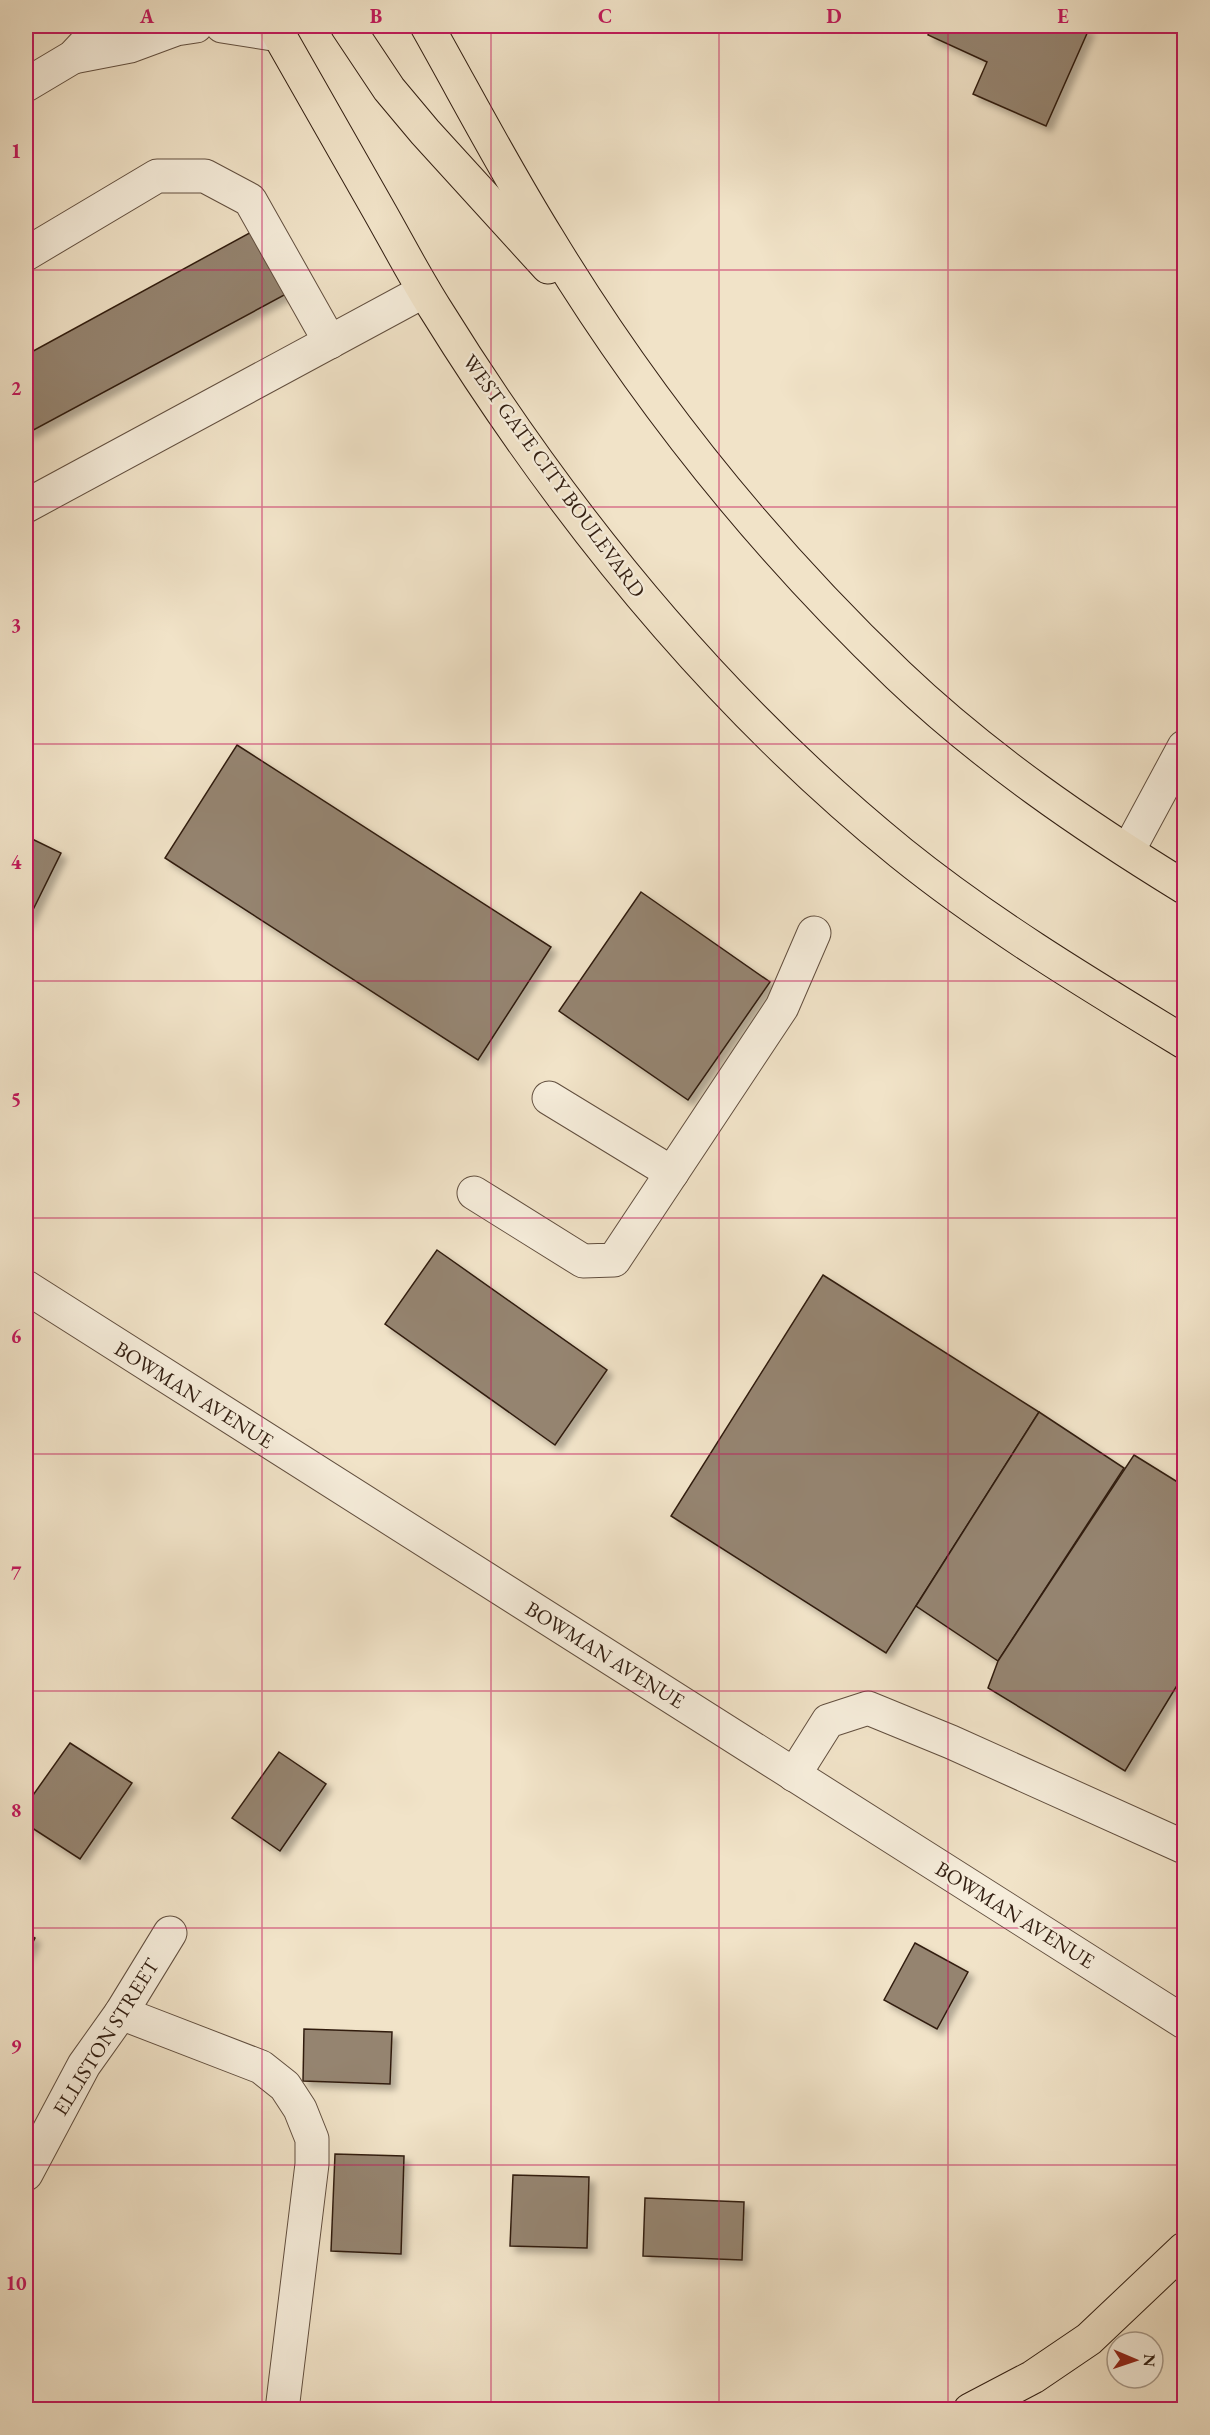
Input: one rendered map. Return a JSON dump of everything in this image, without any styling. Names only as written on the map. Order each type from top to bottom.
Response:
[{"type":"main road","points":[[347,26],[390,89],[425,132],[612,337]]},
{"type":"main road","points":[[427,26],[548,239],[612,337],[681,434],[748,518],[900,677],[984,749],[1070,814],[1185,886]]},
{"type":"main road","name":"WEST GATE CITY BOULEVARD","points":[[277,30],[424,291],[502,413],[576,514],[648,605],[726,691],[810,775],[901,853],[994,923],[1185,1042]]},
{"type":"main road","points":[[970,2409],[1033,2377],[1089,2339],[1185,2249]]},
{"type":"street","points":[[26,85],[73,57],[102,26]]},
{"type":"street","points":[[73,57],[130,46],[176,28],[196,26]]},
{"type":"street","points":[[222,26],[277,30]]},
{"type":"street","points":[[26,254],[157,176],[205,176],[250,200],[330,342]]},
{"type":"street","points":[[26,506],[424,291]]},
{"type":"street","points":[[1128,851],[1181,763]]},
{"type":"street","points":[[474,1192],[584,1261],[614,1260],[782,1007],[814,933]]},
{"type":"street","points":[[549,1098],[672,1173]]},
{"type":"street","name":"BOWMAN AVENUE","points":[[26,1287],[1185,2022]]},
{"type":"street","points":[[794,1775],[828,1721],[868,1708],[951,1742],[1185,1847]]},
{"type":"street","name":"ELLISTON STREET","points":[[26,2174],[84,2065],[121,2013],[170,1933]]},
{"type":"street","points":[[121,2013],[261,2067],[285,2086],[304,2119],[312,2139],[312,2164],[282,2409]]},
{"type":"building","points":[[932,26],[1080,26],[1089,29],[1046,126],[973,94],[987,62],[928,35]]},
{"type":"building","points":[[255,230],[288,293],[26,434],[26,355]]},
{"type":"building","points":[[237,745],[551,947],[478,1060],[165,858]]},
{"type":"building","points":[[26,836],[61,853],[26,924]]},
{"type":"building","points":[[641,892],[770,982],[688,1100],[559,1011]]},
{"type":"building","points":[[437,1250],[607,1370],[555,1445],[385,1324]]},
{"type":"building","points":[[823,1275],[1039,1412],[886,1653],[671,1516]]},
{"type":"building","points":[[1039,1412],[1124,1468],[998,1661],[916,1606]]},
{"type":"building","points":[[1134,1455],[1184,1486],[1184,1674],[1125,1771],[988,1688],[998,1661]]},
{"type":"building","points":[[70,1743],[132,1783],[80,1859],[26,1824],[26,1805]]},
{"type":"building","points":[[279,1752],[326,1784],[280,1851],[232,1818]]},
{"type":"building","points":[[26,1933],[35,1938],[26,1956]]},
{"type":"building","points":[[915,1943],[968,1972],[937,2029],[884,2000]]},
{"type":"building","points":[[304,2029],[392,2032],[390,2084],[303,2081]]},
{"type":"building","points":[[335,2154],[404,2156],[401,2254],[331,2251]]},
{"type":"building","points":[[513,2175],[589,2177],[587,2248],[510,2246]]},
{"type":"building","points":[[645,2198],[744,2202],[742,2260],[643,2256]]}]
